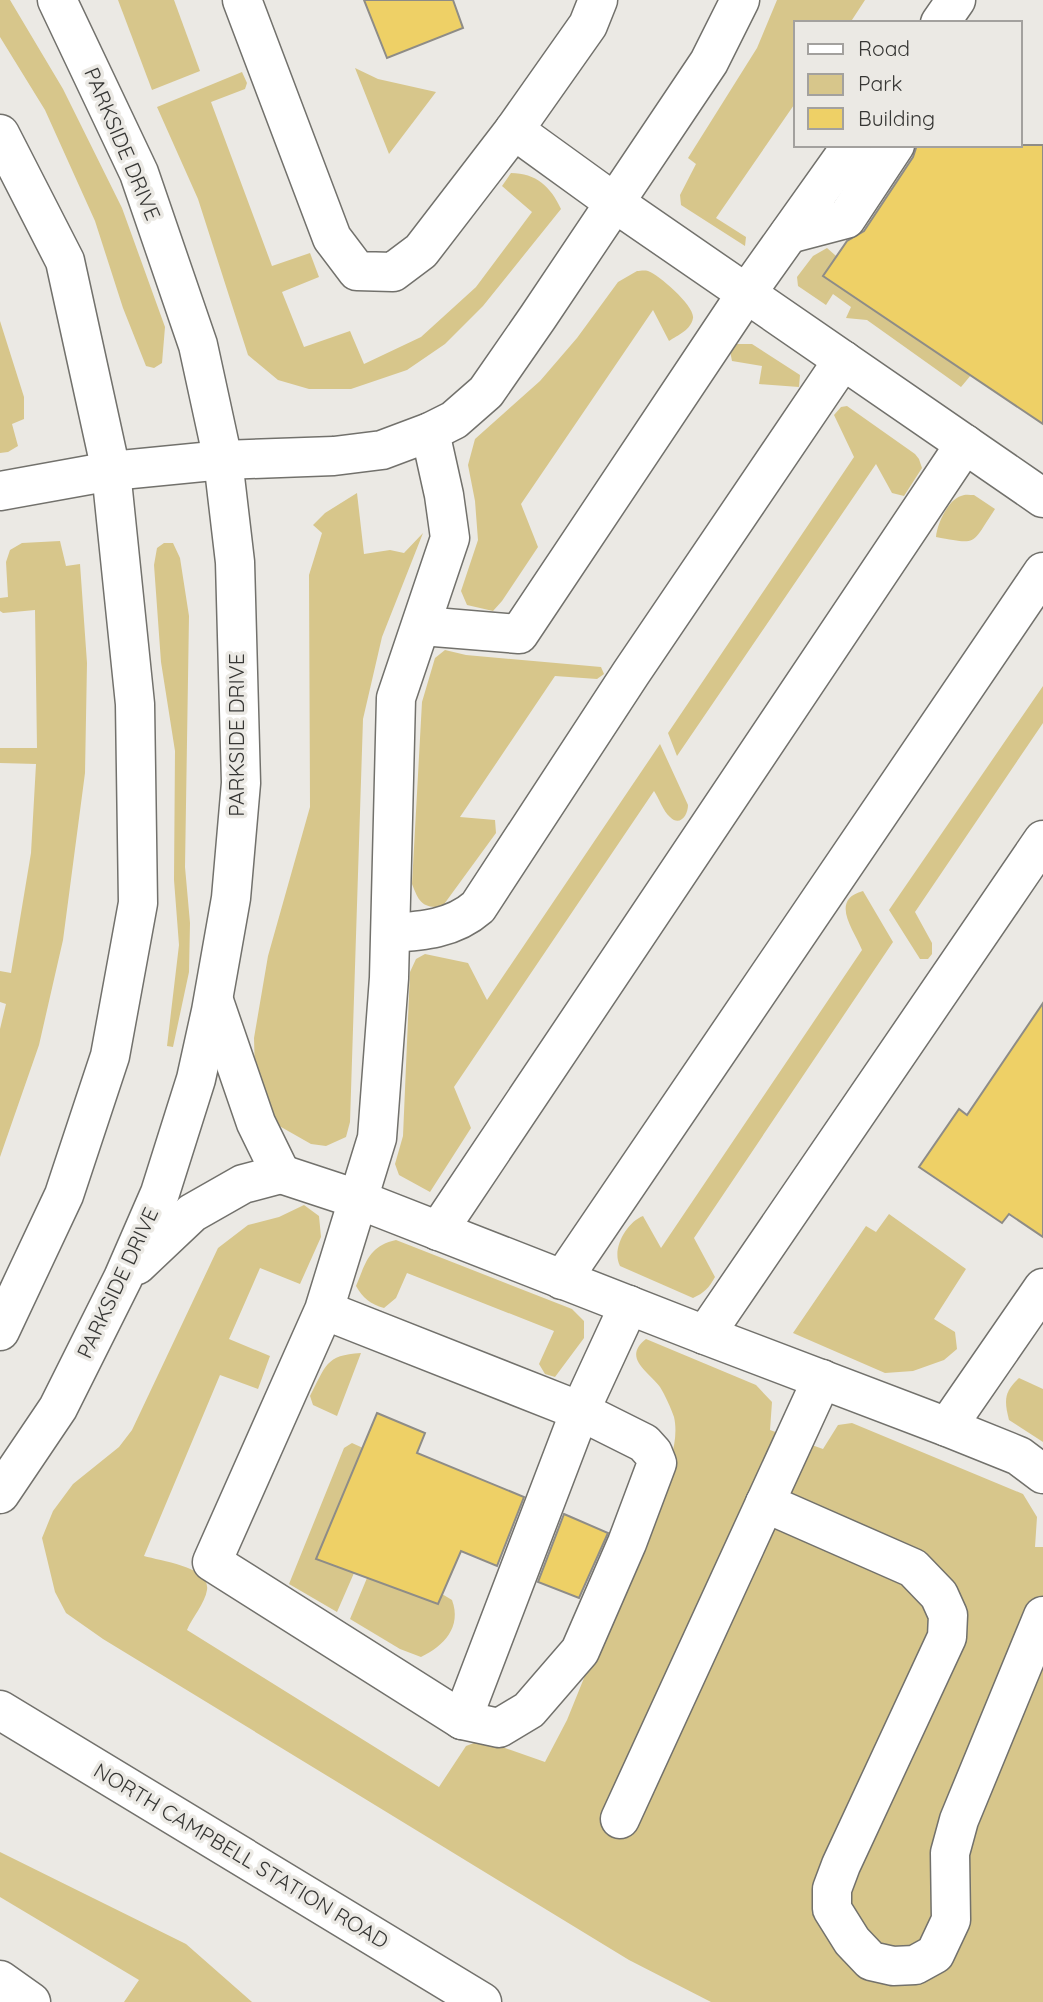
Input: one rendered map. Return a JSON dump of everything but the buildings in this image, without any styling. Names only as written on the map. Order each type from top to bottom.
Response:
[{"type":"street","name":"PARKSIDE DRIVE","points":[[0,1494],[58,1408],[123,1278],[160,1193],[197,1080],[231,898],[241,783],[235,562],[223,460],[198,345],[139,173],[57,0]]},
{"type":"street","points":[[242,0],[332,238],[358,271],[393,272],[421,251],[514,130],[589,25],[598,0]]},
{"type":"street","points":[[0,491],[111,471],[223,460],[280,460],[382,450],[454,420],[486,391],[615,203],[709,62],[740,0]]},
{"type":"street","points":[[941,21],[957,0]]},
{"type":"street","points":[[954,21],[957,0]]},
{"type":"street","points":[[514,130],[615,203],[1043,498]]},
{"type":"street","points":[[0,134],[65,261],[111,471],[135,704],[138,903],[110,1056],[64,1195],[0,1331]]},
{"type":"street","points":[[422,626],[519,634],[746,294],[851,147]]},
{"type":"street","points":[[789,234],[846,219],[894,147]]},
{"type":"street","points":[[391,933],[427,931],[453,924],[478,907],[631,673],[843,360]]},
{"type":"street","points":[[324,1310],[580,1411],[644,1443],[657,1463],[651,1485],[580,1651],[529,1710],[499,1728],[462,1720],[212,1562],[324,1310],[377,1138],[390,978],[396,698],[450,538],[430,432]]},
{"type":"street","points":[[438,1231],[965,444]]},
{"type":"street","points":[[562,1280],[1043,572]]},
{"type":"street","points":[[705,1335],[1043,840]]},
{"type":"street","points":[[213,999],[256,1123],[281,1174]]},
{"type":"street","points":[[123,1278],[192,1213],[243,1184],[281,1174],[357,1199],[947,1427],[1019,1456],[1043,1474]]},
{"type":"street","points":[[947,1427],[1043,1288]]},
{"type":"street","points":[[462,1720],[580,1411],[629,1305]]},
{"type":"street","points":[[620,1819],[822,1379]]},
{"type":"street","points":[[765,1503],[913,1568],[939,1595],[948,1615],[947,1637],[841,1864],[832,1889],[832,1909],[852,1941],[871,1961],[893,1966],[915,1965],[935,1954],[951,1920],[950,1853],[959,1821],[1043,1616]]},
{"type":"street","name":"NORTH CAMPBELL STATION ROAD","points":[[0,1710],[482,2002]]},
{"type":"street","points":[[0,1980],[31,2002]]},
{"type":"green space","points":[[0,0],[10,0],[63,89],[122,208],[165,327],[162,363],[154,368],[146,366],[123,308],[95,221],[45,110],[0,37]]},
{"type":"green space","points":[[118,0],[174,0],[200,71],[152,90]]},
{"type":"green space","points":[[777,0],[865,0],[851,21],[794,21],[794,105],[716,218],[746,237],[745,246],[681,205],[680,195],[696,164],[688,158],[757,48]]},
{"type":"green space","points":[[355,68],[378,79],[436,92],[389,154]]},
{"type":"green space","points":[[242,72],[247,83],[245,89],[211,102],[272,266],[310,253],[319,277],[282,292],[304,347],[350,331],[364,364],[421,337],[476,287],[532,212],[502,186],[511,173],[528,176],[542,183],[561,209],[483,306],[445,344],[407,370],[351,389],[309,389],[278,380],[248,355],[198,199],[157,107]]},
{"type":"green space","points":[[827,248],[971,375],[961,387],[867,320],[846,318],[851,307],[833,294],[826,305],[798,286],[797,277],[813,256]]},
{"type":"green space","points":[[637,271],[647,271],[668,284],[692,313],[690,326],[669,341],[653,310],[521,504],[538,547],[493,611],[467,605],[461,591],[478,540],[475,501],[468,465],[475,439],[540,381],[577,338],[618,282]]},
{"type":"green space","points":[[0,321],[24,397],[24,419],[12,424],[18,446],[0,453]]},
{"type":"green space","points":[[736,344],[752,344],[800,375],[799,387],[759,384],[762,366],[732,361],[730,351]]},
{"type":"green space","points":[[847,406],[915,454],[922,468],[904,496],[892,493],[876,464],[677,756],[668,733],[854,457],[834,415],[841,407]]},
{"type":"green space","points":[[357,493],[364,554],[390,550],[404,553],[423,533],[382,637],[363,719],[350,1122],[346,1137],[326,1146],[311,1144],[267,1119],[255,1075],[254,1038],[268,956],[310,807],[309,575],[322,533],[313,525],[325,513]]},
{"type":"green space","points":[[963,495],[974,495],[995,509],[977,536],[967,541],[936,537],[941,519],[952,502]]},
{"type":"green space","points":[[60,541],[66,566],[80,564],[87,663],[85,773],[63,940],[39,1045],[0,1157],[0,1029],[6,1004],[0,1002],[0,971],[11,973],[31,853],[36,764],[0,763],[0,748],[37,748],[35,610],[3,613],[0,611],[0,598],[8,597],[6,562],[10,550],[22,543]]},
{"type":"green space","points":[[164,543],[173,543],[180,558],[189,616],[185,867],[190,923],[189,972],[173,1047],[167,1046],[179,945],[174,880],[175,751],[161,662],[154,565],[157,548]]},
{"type":"green space","points":[[445,650],[466,655],[601,667],[604,674],[597,679],[555,676],[460,817],[495,820],[496,833],[442,907],[435,907],[422,903],[412,884],[422,702],[435,658]]},
{"type":"green space","points":[[1043,686],[1043,723],[915,912],[932,943],[932,954],[928,959],[920,959],[889,910]]},
{"type":"green space","points":[[660,744],[688,805],[685,816],[677,821],[670,817],[654,791],[454,1087],[471,1128],[430,1192],[399,1175],[395,1164],[403,1136],[410,972],[416,959],[425,954],[468,963],[487,1000]]},
{"type":"green space","points":[[863,891],[893,942],[694,1238],[715,1277],[713,1281],[693,1298],[620,1266],[618,1252],[622,1237],[631,1224],[643,1216],[661,1248],[862,950],[850,925],[846,908],[847,901],[853,895]]},
{"type":"green space","points":[[304,1205],[319,1216],[321,1237],[300,1284],[260,1268],[229,1339],[270,1356],[258,1389],[220,1375],[144,1556],[193,1570],[206,1582],[206,1595],[187,1630],[439,1787],[466,1746],[482,1740],[545,1762],[567,1720],[663,1483],[673,1450],[674,1417],[660,1387],[637,1358],[636,1352],[646,1339],[756,1385],[772,1402],[770,1430],[823,1449],[838,1425],[852,1423],[1023,1494],[1037,1517],[1035,1547],[1043,1547],[1043,2002],[711,2002],[629,1960],[103,1639],[66,1613],[55,1592],[42,1538],[53,1511],[73,1484],[119,1447],[132,1430],[218,1248],[248,1225],[279,1217]]},
{"type":"green space","points":[[889,1214],[966,1269],[934,1319],[955,1332],[957,1349],[944,1360],[913,1371],[885,1373],[793,1333],[866,1226],[876,1232]]},
{"type":"green space","points":[[396,1240],[572,1309],[584,1321],[584,1338],[555,1377],[545,1374],[539,1364],[554,1331],[407,1273],[396,1298],[384,1308],[375,1305],[364,1297],[356,1286],[374,1251]]},
{"type":"green space","points":[[361,1353],[337,1416],[313,1405],[310,1396],[328,1364],[340,1356]]},
{"type":"green space","points":[[1019,1378],[1043,1389],[1043,1442],[1009,1420],[1006,1397]]},
{"type":"green space","points":[[352,1443],[363,1448],[317,1559],[354,1573],[337,1612],[289,1584],[344,1448]]},
{"type":"green space","points":[[367,1578],[438,1604],[442,1594],[452,1600],[455,1619],[444,1641],[421,1657],[400,1649],[350,1619]]},
{"type":"green space","points":[[0,1852],[186,1944],[252,2002],[124,2002],[139,1980],[0,1897]]}]
